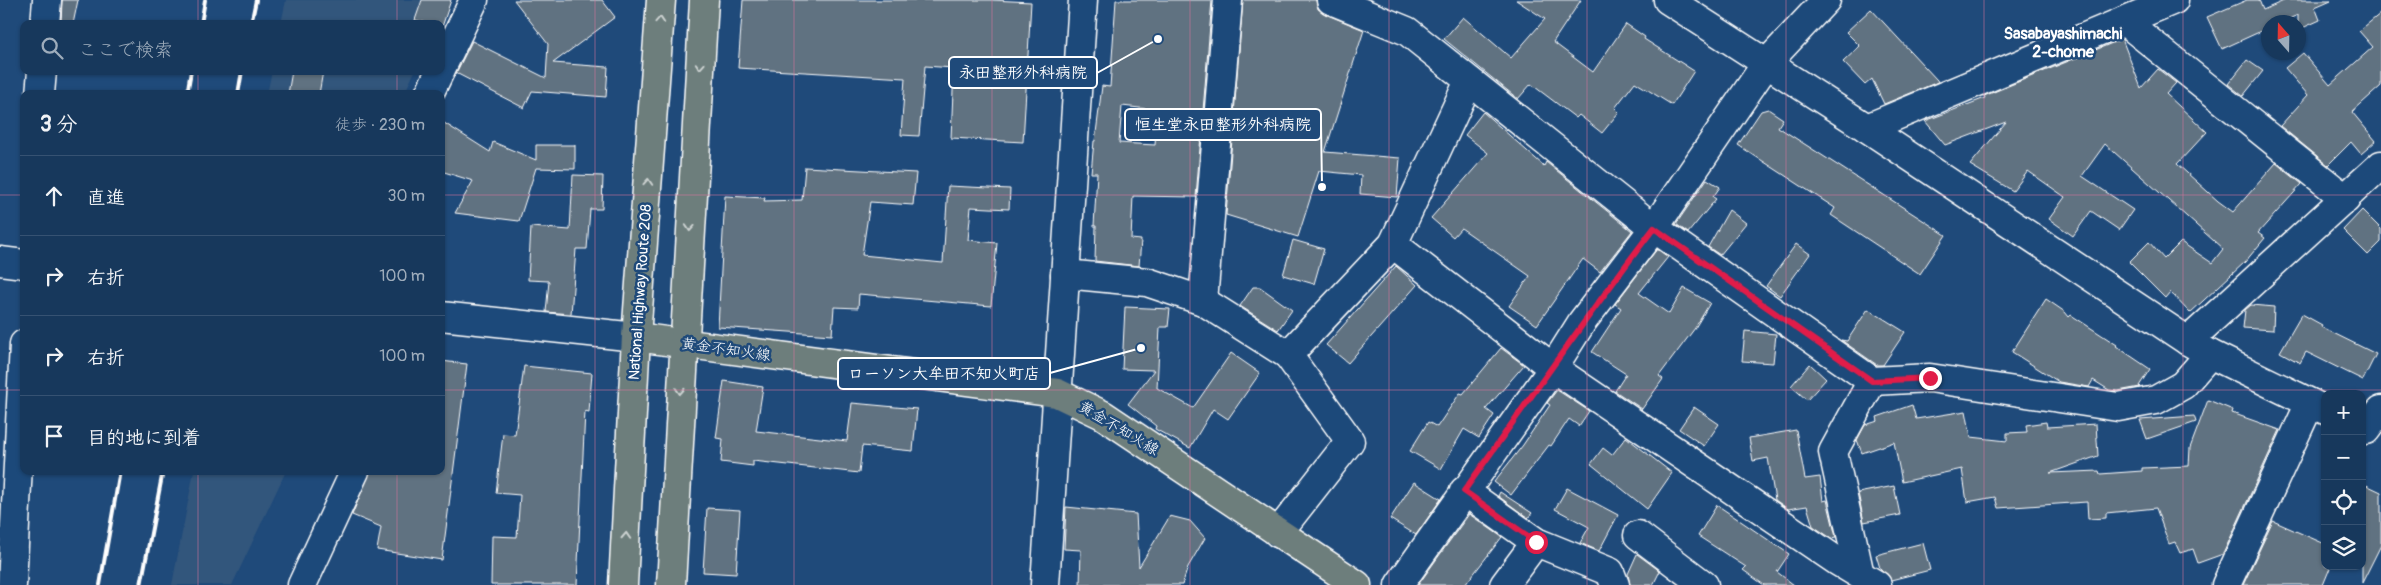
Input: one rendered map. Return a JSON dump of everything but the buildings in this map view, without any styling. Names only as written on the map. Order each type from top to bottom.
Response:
[{"type":"main road","name":"National Highway Route 208","points":[[623,585],[636,337],[661,0]]},
{"type":"main road","points":[[671,585],[683,343],[704,0]]},
{"type":"main road","name":"黄金不知火線","points":[[636,337],[1057,393],[1103,415],[1278,533],[1329,577],[1357,585]]},
{"type":"street","points":[[45,20],[47,0]]},
{"type":"street","points":[[445,62],[474,0]]},
{"type":"street","points":[[1045,585],[1083,0]]},
{"type":"street","points":[[1203,301],[1228,0]]},
{"type":"street","points":[[1331,0],[1407,31],[1654,228],[1872,381],[1930,378],[2118,407],[2156,400],[2183,385],[2199,347],[2381,165]]},
{"type":"street","points":[[1668,0],[1867,128],[2199,347],[2318,406],[2226,585]]},
{"type":"street","points":[[1399,585],[1553,368],[1582,322],[1654,228],[1766,64],[1826,0]]},
{"type":"street","points":[[1867,128],[2174,0]]},
{"type":"street","points":[[2124,21],[2346,199]]},
{"type":"street","points":[[40,90],[42,75]]},
{"type":"street","points":[[432,90],[439,75]]},
{"type":"street","points":[[1288,355],[1393,244],[1469,81]]},
{"type":"street","points":[[1393,244],[1553,368],[1868,580]]},
{"type":"street","points":[[0,261],[20,264]]},
{"type":"street","points":[[1065,274],[1147,282],[1203,301],[1288,355],[1350,441],[1278,533]]},
{"type":"street","points":[[445,316],[636,337]]},
{"type":"street","points":[[1868,580],[1834,452],[1872,381]]},
{"type":"street","points":[[12,585],[20,424]]},
{"type":"street","points":[[302,585],[353,475]]},
{"type":"street","points":[[1464,491],[1536,542],[1610,572],[1615,585]]},
{"type":"street","points":[[1638,535],[1704,585]]},
{"type":"street","points":[[1504,585],[1536,542]]},
{"type":"shaded area","points":[[286,0],[448,0],[439,20],[282,20]]},
{"type":"shaded area","points":[[271,75],[413,75],[406,90],[268,90]]},
{"type":"shaded area","points":[[193,475],[284,475],[232,585],[172,585]]},
{"type":"railway","points":[[202,20],[205,0]]},
{"type":"railway","points":[[252,20],[256,0]]},
{"type":"railway","points":[[188,90],[190,75]]},
{"type":"railway","points":[[239,90],[241,75]]},
{"type":"railway","points":[[100,585],[119,475]]},
{"type":"railway","points":[[141,585],[162,475]]},
{"type":"place","name":"永田整形外科病院","points":[[1158,39]]},
{"type":"place","name":"恒生堂永田整形外科病院","points":[[1322,187]]},
{"type":"place","name":"ローソン大牟田不知火町店","points":[[1141,348]]},
{"type":"district","name":"Sasabayashimachi 2-chome","points":[[2063,42]]},
{"type":"route","points":[[1536,542],[1464,491],[1553,368],[1582,322],[1654,228],[1872,381],[1930,378]]}]
